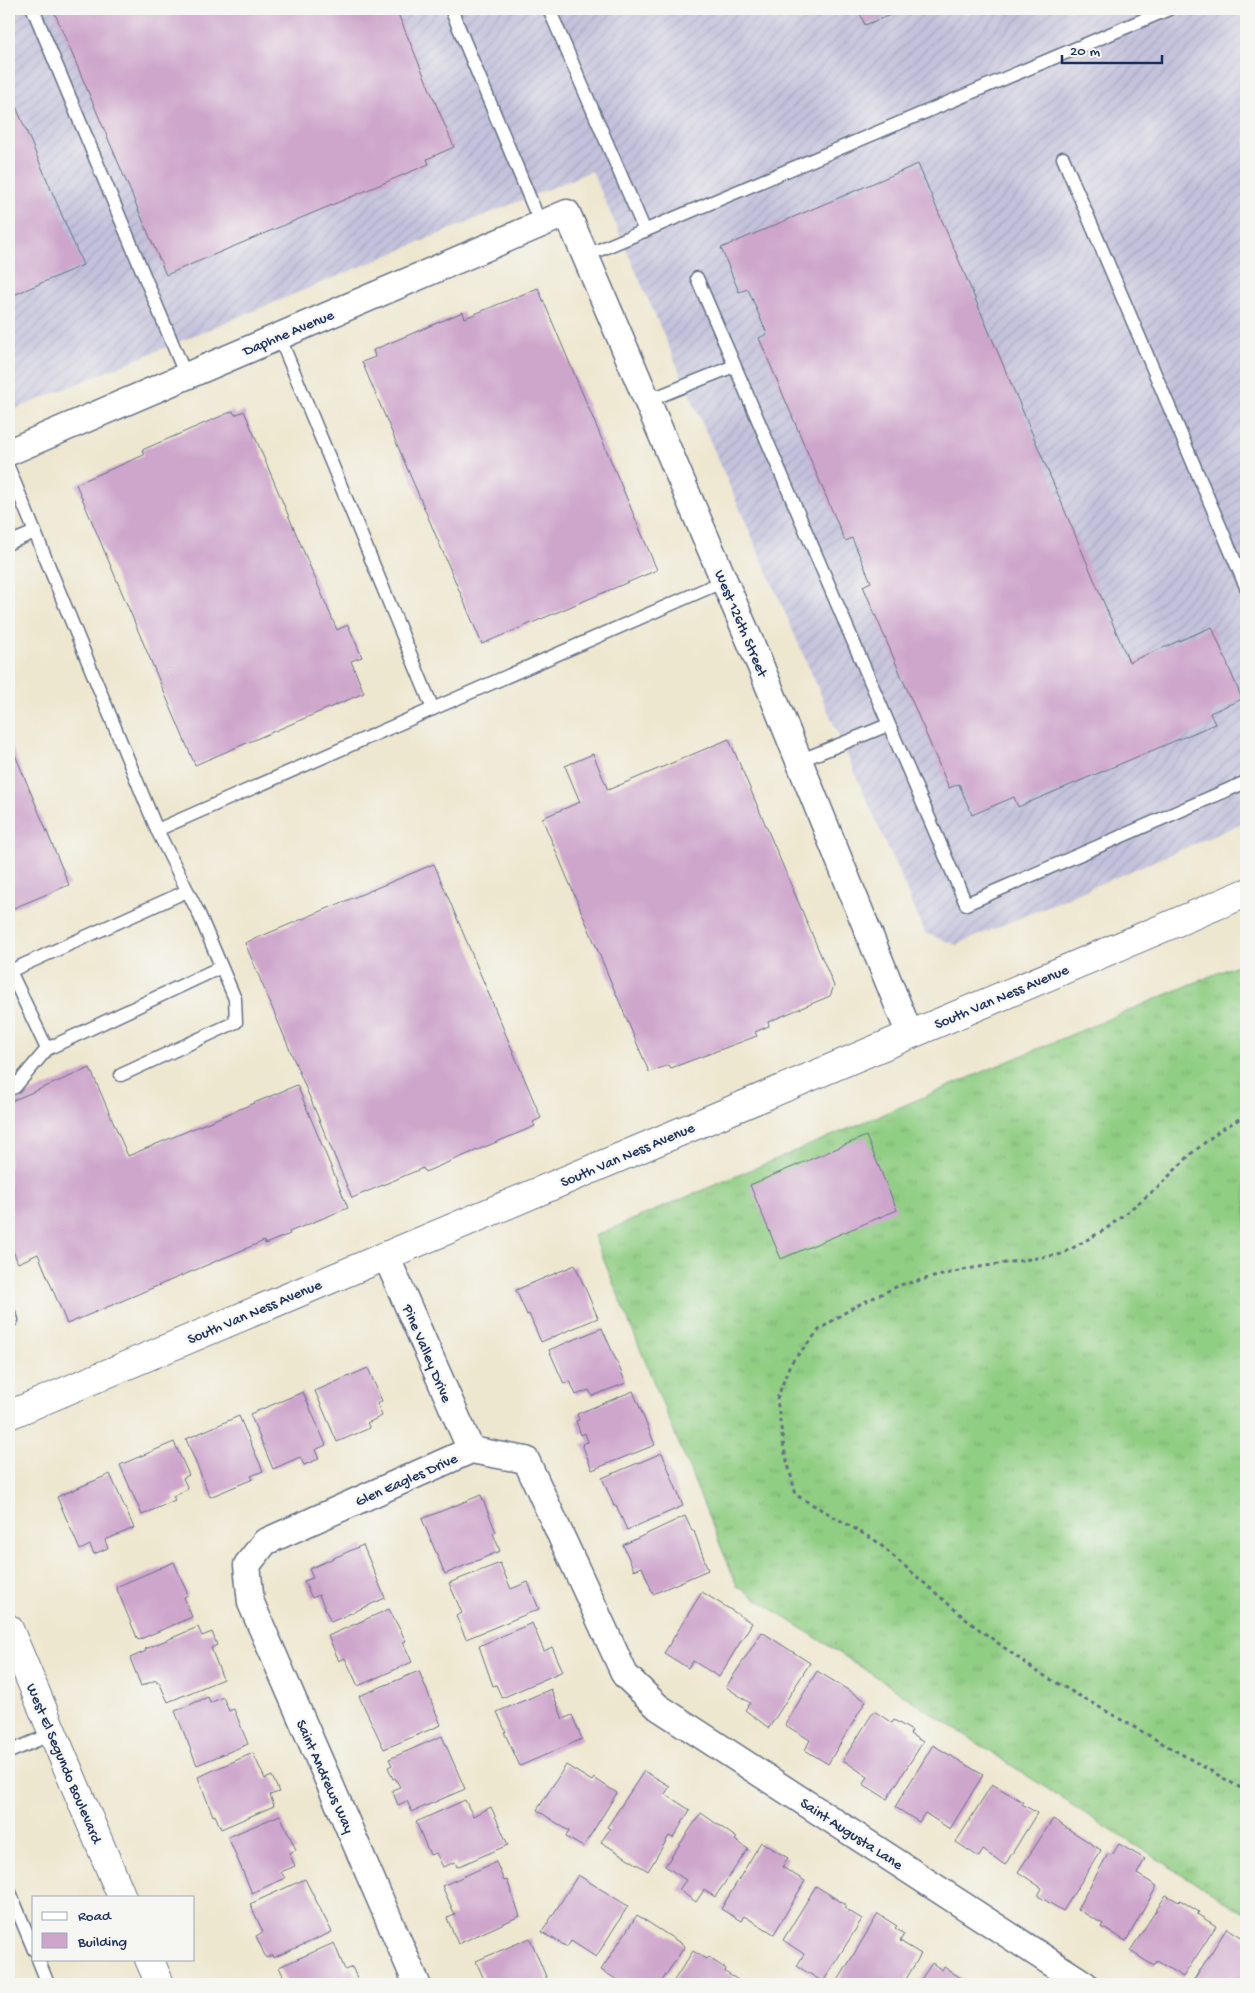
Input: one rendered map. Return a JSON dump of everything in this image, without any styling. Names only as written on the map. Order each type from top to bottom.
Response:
[{"type":"main road","name":"South Van Ness Avenue","points":[[9,1415],[1246,893]]},
{"type":"main road","name":"West El Segundo Boulevard","points":[[9,1629],[21,1669],[52,1734],[122,1896]]},
{"type":"main road","points":[[149,1960],[160,1984]]},
{"type":"street","name":"Daphne Avenue","points":[[9,452],[567,214]]},
{"type":"street","name":"West 126th Street","points":[[567,214],[724,581],[910,1035]]},
{"type":"street","name":"Pine Valley Drive","points":[[386,1256],[471,1450]]},
{"type":"street","name":"Glen Eagles Drive","points":[[248,1565],[265,1542],[471,1450],[526,1460],[625,1675]]},
{"type":"street","name":"Saint Andrews Way","points":[[248,1565],[251,1603],[417,1984]]},
{"type":"street","name":"Saint Augusta Lane","points":[[625,1675],[658,1707],[1084,1984]]},
{"type":"lane","points":[[33,9],[186,376]]},
{"type":"lane","points":[[451,9],[541,225]]},
{"type":"lane","points":[[550,9],[645,231]]},
{"type":"lane","points":[[585,256],[1170,9]]},
{"type":"lane","points":[[1063,158],[1246,587]]},
{"type":"lane","points":[[697,278],[966,904],[1246,782]]},
{"type":"lane","points":[[279,336],[433,708]]},
{"type":"lane","points":[[647,401],[734,366]]},
{"type":"lane","points":[[9,470],[157,830],[187,890],[235,999],[236,1022],[121,1075]]},
{"type":"lane","points":[[9,543],[35,532]]},
{"type":"lane","points":[[157,830],[724,581]]},
{"type":"lane","points":[[799,761],[888,725]]},
{"type":"lane","points":[[47,1048],[10,971],[187,890]]},
{"type":"lane","points":[[9,1090],[15,1087],[47,1048],[220,967]]},
{"type":"lane","points":[[9,1752],[52,1734]]},
{"type":"lane","points":[[9,1890],[32,1945]]},
{"type":"lane","points":[[38,1960],[48,1984]]},
{"type":"path","points":[[1246,1115],[1219,1132],[1192,1153],[1158,1187],[1113,1224],[1062,1254],[967,1269],[900,1286],[852,1308],[820,1329],[790,1364],[777,1399],[784,1449],[796,1495],[876,1541],[968,1621],[1036,1671],[1246,1791]]},
{"type":"shaded area","points":[[9,9],[1246,9],[1246,822],[956,945],[925,933],[592,171],[9,412]]},
{"type":"green space","points":[[1246,961],[1246,1914],[1101,1824],[737,1586],[594,1236]]},
{"type":"building","points":[[53,9],[396,9],[454,147],[427,159],[429,164],[166,275]]},
{"type":"building","points":[[858,9],[905,9],[865,25]]},
{"type":"building","points":[[9,90],[83,265],[9,297]]},
{"type":"building","points":[[918,164],[1129,662],[1212,627],[1242,699],[1210,713],[1215,724],[1018,807],[1014,797],[972,815],[959,784],[949,788],[863,586],[871,582],[852,538],[845,541],[759,338],[767,334],[748,289],[739,292],[721,248]]},
{"type":"building","points":[[538,288],[657,570],[482,644],[362,362],[375,357],[373,350],[463,312],[465,318]]},
{"type":"building","points":[[233,411],[235,415],[244,411],[337,630],[348,625],[362,657],[351,661],[364,693],[195,765],[76,484],[144,455],[142,450]]},
{"type":"building","points":[[729,739],[834,986],[830,996],[768,1022],[769,1026],[755,1032],[757,1036],[671,1068],[669,1065],[649,1072],[542,818],[580,802],[565,766],[593,754],[608,790]]},
{"type":"building","points":[[9,740],[69,885],[9,910]]},
{"type":"building","points":[[434,864],[541,1118],[533,1122],[535,1126],[425,1172],[423,1168],[352,1198],[245,943]]},
{"type":"building","points":[[90,1068],[128,1156],[297,1085],[348,1208],[289,1232],[290,1234],[265,1244],[264,1241],[67,1324],[38,1254],[18,1263],[9,1245],[9,1102]]},
{"type":"building","points":[[866,1136],[897,1210],[781,1259],[750,1185]]},
{"type":"building","points":[[575,1265],[598,1318],[541,1342],[516,1290]]},
{"type":"building","points":[[602,1328],[626,1383],[592,1396],[589,1390],[576,1395],[570,1381],[564,1384],[549,1350]]},
{"type":"building","points":[[368,1368],[382,1401],[377,1403],[382,1416],[367,1423],[370,1428],[337,1442],[315,1391]]},
{"type":"building","points":[[633,1391],[655,1445],[592,1470],[582,1444],[588,1442],[585,1433],[581,1435],[576,1421],[579,1420],[577,1414]]},
{"type":"building","points":[[303,1392],[326,1445],[315,1450],[319,1459],[304,1465],[300,1457],[273,1469],[250,1414]]},
{"type":"building","points":[[239,1416],[263,1471],[251,1476],[253,1479],[210,1497],[186,1439]]},
{"type":"building","points":[[174,1442],[189,1475],[183,1478],[188,1489],[173,1496],[175,1500],[142,1515],[120,1465]]},
{"type":"building","points":[[662,1453],[683,1506],[627,1530],[602,1478]]},
{"type":"building","points":[[110,1474],[134,1528],[105,1540],[108,1548],[94,1554],[90,1545],[80,1550],[57,1497]]},
{"type":"building","points":[[481,1495],[496,1532],[493,1533],[500,1551],[445,1574],[422,1519]]},
{"type":"building","points":[[685,1516],[692,1531],[694,1531],[708,1570],[653,1594],[642,1567],[634,1570],[623,1545]]},
{"type":"building","points":[[363,1545],[385,1598],[331,1622],[319,1595],[312,1598],[304,1581],[313,1578],[309,1569]]},
{"type":"building","points":[[174,1562],[188,1595],[184,1597],[192,1617],[138,1640],[116,1587]]},
{"type":"building","points":[[500,1563],[511,1589],[528,1582],[539,1609],[466,1639],[456,1616],[462,1613],[449,1583]]},
{"type":"building","points":[[702,1592],[752,1623],[719,1677],[693,1661],[688,1668],[664,1653]]},
{"type":"building","points":[[389,1609],[406,1641],[403,1642],[412,1662],[358,1686],[345,1658],[339,1661],[328,1636]]},
{"type":"building","points":[[532,1623],[544,1651],[552,1647],[563,1671],[502,1698],[496,1685],[493,1686],[479,1646]]},
{"type":"building","points":[[198,1627],[202,1636],[212,1632],[217,1645],[211,1648],[223,1679],[168,1702],[159,1682],[157,1683],[156,1680],[141,1686],[130,1658],[146,1651],[145,1649]]},
{"type":"building","points":[[762,1632],[810,1663],[769,1728],[745,1710],[750,1703],[726,1687]]},
{"type":"building","points":[[419,1671],[441,1725],[384,1749],[359,1696]]},
{"type":"building","points":[[817,1671],[866,1701],[828,1764],[805,1750],[810,1740],[785,1725]]},
{"type":"building","points":[[551,1689],[563,1719],[572,1715],[582,1739],[520,1766],[497,1712]]},
{"type":"building","points":[[208,1697],[210,1703],[223,1697],[229,1711],[234,1709],[248,1744],[197,1765],[175,1711]]},
{"type":"building","points":[[874,1711],[892,1723],[894,1720],[912,1731],[910,1734],[923,1742],[887,1799],[863,1784],[868,1777],[843,1760]]},
{"type":"building","points":[[442,1736],[465,1789],[412,1812],[407,1801],[398,1805],[392,1790],[400,1787],[395,1778],[393,1779],[388,1767],[392,1765],[389,1759]]},
{"type":"building","points":[[933,1745],[983,1775],[950,1829],[925,1813],[919,1822],[895,1807]]},
{"type":"building","points":[[253,1753],[265,1779],[272,1776],[279,1792],[270,1795],[274,1806],[221,1829],[215,1815],[213,1816],[198,1777]]},
{"type":"building","points":[[566,1765],[592,1781],[594,1778],[617,1793],[583,1847],[566,1837],[569,1831],[537,1810]]},
{"type":"building","points":[[644,1771],[670,1786],[665,1794],[690,1810],[673,1838],[669,1836],[648,1871],[601,1842],[610,1829],[607,1827]]},
{"type":"building","points":[[992,1784],[1023,1802],[1022,1804],[1037,1813],[1005,1865],[983,1850],[979,1857],[956,1842]]},
{"type":"building","points":[[465,1800],[473,1816],[491,1807],[508,1845],[457,1867],[455,1862],[443,1867],[436,1853],[430,1855],[416,1822]]},
{"type":"building","points":[[701,1813],[737,1838],[735,1840],[748,1849],[715,1897],[704,1890],[696,1902],[679,1890],[686,1880],[665,1866]]},
{"type":"building","points":[[280,1815],[296,1850],[289,1853],[295,1866],[281,1872],[285,1878],[252,1893],[228,1837]]},
{"type":"building","points":[[1053,1819],[1101,1850],[1063,1911],[1038,1896],[1042,1888],[1018,1872]]},
{"type":"building","points":[[761,1842],[788,1858],[782,1867],[805,1881],[774,1934],[744,1916],[741,1921],[721,1909]]},
{"type":"building","points":[[1119,1844],[1145,1859],[1137,1874],[1157,1886],[1126,1941],[1101,1927],[1103,1924],[1077,1909],[1108,1854],[1112,1855]]},
{"type":"building","points":[[496,1862],[504,1881],[507,1880],[520,1916],[458,1944],[447,1918],[455,1915],[442,1886]]},
{"type":"building","points":[[578,1875],[628,1906],[596,1957],[571,1941],[567,1947],[542,1932]]},
{"type":"building","points":[[305,1879],[332,1932],[273,1958],[272,1955],[266,1958],[256,1936],[263,1932],[250,1904]]},
{"type":"building","points":[[816,1886],[846,1905],[844,1908],[862,1919],[823,1982],[797,1966],[804,1954],[783,1940]]},
{"type":"building","points":[[1166,1895],[1179,1902],[1180,1900],[1216,1926],[1183,1977],[1157,1961],[1154,1966],[1130,1951]]},
{"type":"building","points":[[878,1914],[897,1926],[895,1928],[904,1934],[900,1941],[921,1954],[903,1984],[836,1984]]},
{"type":"building","points":[[637,1915],[685,1946],[660,1984],[624,1984],[601,1970]]},
{"type":"building","points":[[1227,1928],[1246,1940],[1246,1984],[1191,1984]]},
{"type":"building","points":[[530,1938],[549,1984],[486,1984],[476,1961]]},
{"type":"building","points":[[334,1943],[345,1970],[352,1967],[359,1982],[354,1984],[287,1984],[279,1967]]},
{"type":"building","points":[[693,1951],[706,1959],[708,1957],[726,1969],[725,1972],[743,1983],[675,1984],[673,1982]]},
{"type":"building","points":[[932,1963],[942,1970],[944,1967],[974,1984],[918,1984]]}]
